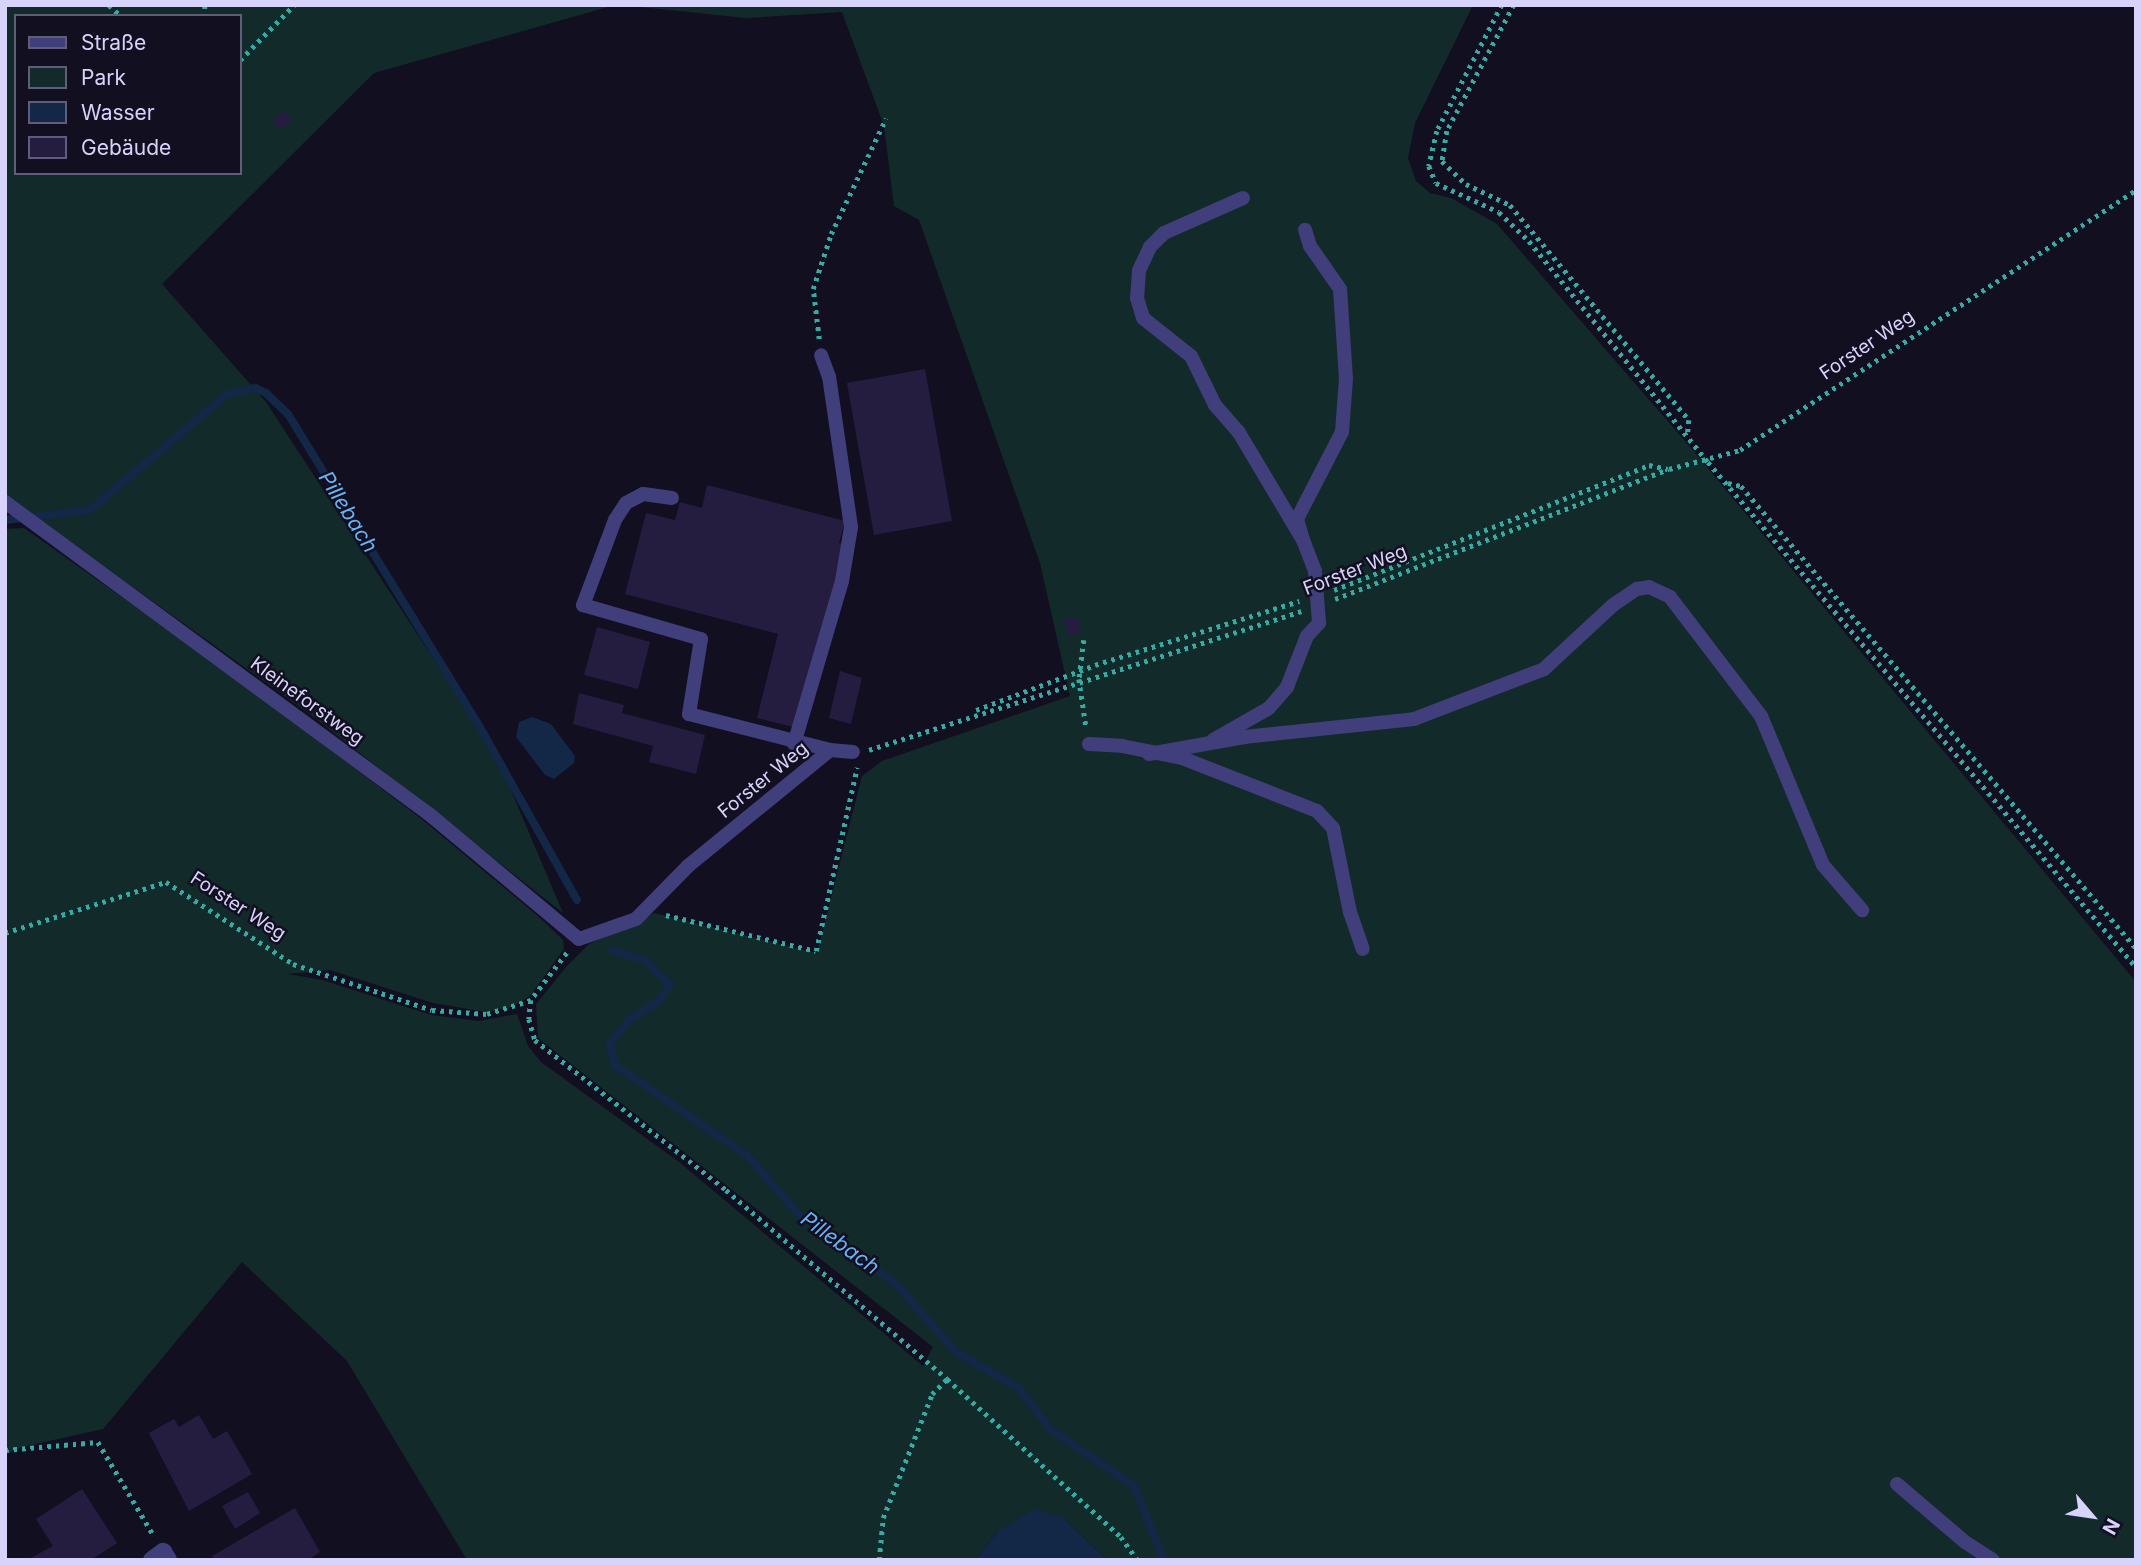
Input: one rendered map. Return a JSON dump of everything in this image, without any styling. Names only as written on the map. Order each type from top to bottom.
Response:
[{"type":"street","points":[[152,1560],[163,1552],[168,1560]]},
{"type":"lane","points":[[1243,198],[1164,233],[1150,247],[1139,271],[1137,298],[1143,318],[1191,356],[1215,405],[1238,430],[1303,540]]},
{"type":"lane","points":[[1210,743],[1269,708],[1287,687],[1307,636],[1319,622],[1315,571],[1297,519],[1342,432],[1346,379],[1340,289],[1310,246],[1305,230]]},
{"type":"lane","points":[[794,744],[842,581],[851,527],[829,377],[821,355]]},
{"type":"lane","points":[[672,498],[643,494],[626,503],[615,520],[583,606],[701,639],[689,714],[794,744],[830,750]]},
{"type":"lane","name":"Kleineforstweg","points":[[5,502],[429,814],[579,939]]},
{"type":"lane","points":[[1149,754],[1210,743],[1414,719],[1544,669],[1613,605],[1637,589],[1649,587],[1670,597],[1761,716],[1823,865],[1862,910]]},
{"type":"lane","points":[[1089,744],[1122,746],[1149,754],[1182,758],[1317,811],[1333,828],[1350,912],[1363,949]]},
{"type":"lane","name":"Forster Weg","points":[[579,939],[636,919],[688,866],[830,750],[856,753]]},
{"type":"lane","points":[[1897,1484],[1965,1542],[1993,1560]]},
{"type":"path","points":[[242,58],[294,5]]},
{"type":"path","points":[[1502,5],[1437,131],[1432,176],[1447,190],[1499,212],[1529,241],[1688,432],[1709,462],[2136,967]]},
{"type":"path","points":[[1514,5],[1447,131],[1442,161],[1466,184],[1510,205],[1689,421],[1688,432]]},
{"type":"path","points":[[821,355],[813,289],[831,234],[886,118]]},
{"type":"path","name":"Forster Weg","points":[[856,753],[1079,679],[1318,606],[1669,469],[1709,462],[1740,450],[1793,418],[2136,190]]},
{"type":"path","points":[[1727,482],[1741,486],[2136,948]]},
{"type":"path","points":[[1084,640],[1079,679],[1089,744]]},
{"type":"path","points":[[648,909],[816,951],[856,753]]},
{"type":"path","name":"Forster Weg","points":[[5,933],[166,881],[293,964],[432,1010],[487,1014],[531,1000]]},
{"type":"path","points":[[579,939],[531,1000],[529,1019],[535,1040],[726,1190],[947,1379],[1121,1537],[1138,1560]]},
{"type":"path","points":[[879,1560],[883,1518],[932,1394],[947,1379]]},
{"type":"path","points":[[5,1450],[98,1442],[154,1537]]},
{"type":"green space","points":[[5,5],[615,5],[374,73],[162,284],[266,402],[496,755],[563,913],[315,718],[5,495]]},
{"type":"green space","points":[[621,5],[1473,5],[1415,123],[1408,158],[1416,181],[1430,193],[1451,198],[1497,224],[1696,454],[2136,982],[2136,1560],[1107,1560],[1063,1517],[998,1531],[975,1560],[467,1560],[347,1361],[242,1262],[103,1429],[22,1447],[5,1455],[5,529],[24,528],[239,680],[424,821],[538,916],[563,940],[564,949],[530,996],[512,1007],[486,1012],[433,1003],[330,970],[288,974],[322,980],[431,1015],[479,1021],[517,1014],[528,1046],[541,1062],[679,1162],[923,1366],[933,1347],[538,1038],[536,1004],[567,966],[589,944],[654,913],[817,953],[862,776],[882,761],[1070,696],[1040,563],[919,220],[894,206],[884,126],[842,12],[746,18]]},
{"type":"water","points":[[532,717],[551,724],[575,756],[574,763],[554,779],[545,775],[516,737],[519,722]]},
{"type":"water","points":[[1034,1509],[1063,1517],[1107,1560],[975,1560],[998,1531]]},
{"type":"building","points":[[284,110],[292,120],[280,130],[272,120]]},
{"type":"building","points":[[925,369],[952,521],[874,535],[847,383]]},
{"type":"building","points":[[707,485],[845,521],[839,543],[845,544],[797,728],[757,718],[778,634],[625,594],[646,513],[675,520],[680,502],[702,508]]},
{"type":"building","points":[[1078,617],[1081,633],[1068,636],[1064,619]]},
{"type":"building","points":[[597,627],[650,642],[638,689],[584,675]]},
{"type":"building","points":[[840,671],[862,678],[851,724],[829,718]]},
{"type":"building","points":[[579,693],[624,705],[622,713],[705,735],[696,774],[649,762],[653,746],[573,724]]},
{"type":"building","points":[[199,1415],[213,1439],[227,1431],[252,1474],[189,1511],[149,1433],[174,1419],[179,1427]]},
{"type":"building","points":[[82,1489],[117,1543],[91,1560],[27,1560],[53,1546],[36,1519]]},
{"type":"building","points":[[248,1492],[260,1513],[235,1529],[222,1506]]},
{"type":"building","points":[[295,1508],[320,1552],[308,1560],[215,1560],[212,1556]]},
{"type":"waterway","name":"Pillebach","points":[[5,520],[90,510],[226,395],[255,388],[266,393],[288,414],[481,729],[577,900]]},
{"type":"waterway","name":"Pillebach","points":[[612,950],[646,961],[670,985],[657,1002],[630,1019],[610,1044],[615,1065],[748,1156],[797,1213],[895,1283],[957,1353],[1019,1388],[1050,1429],[1134,1486],[1164,1560]]}]
